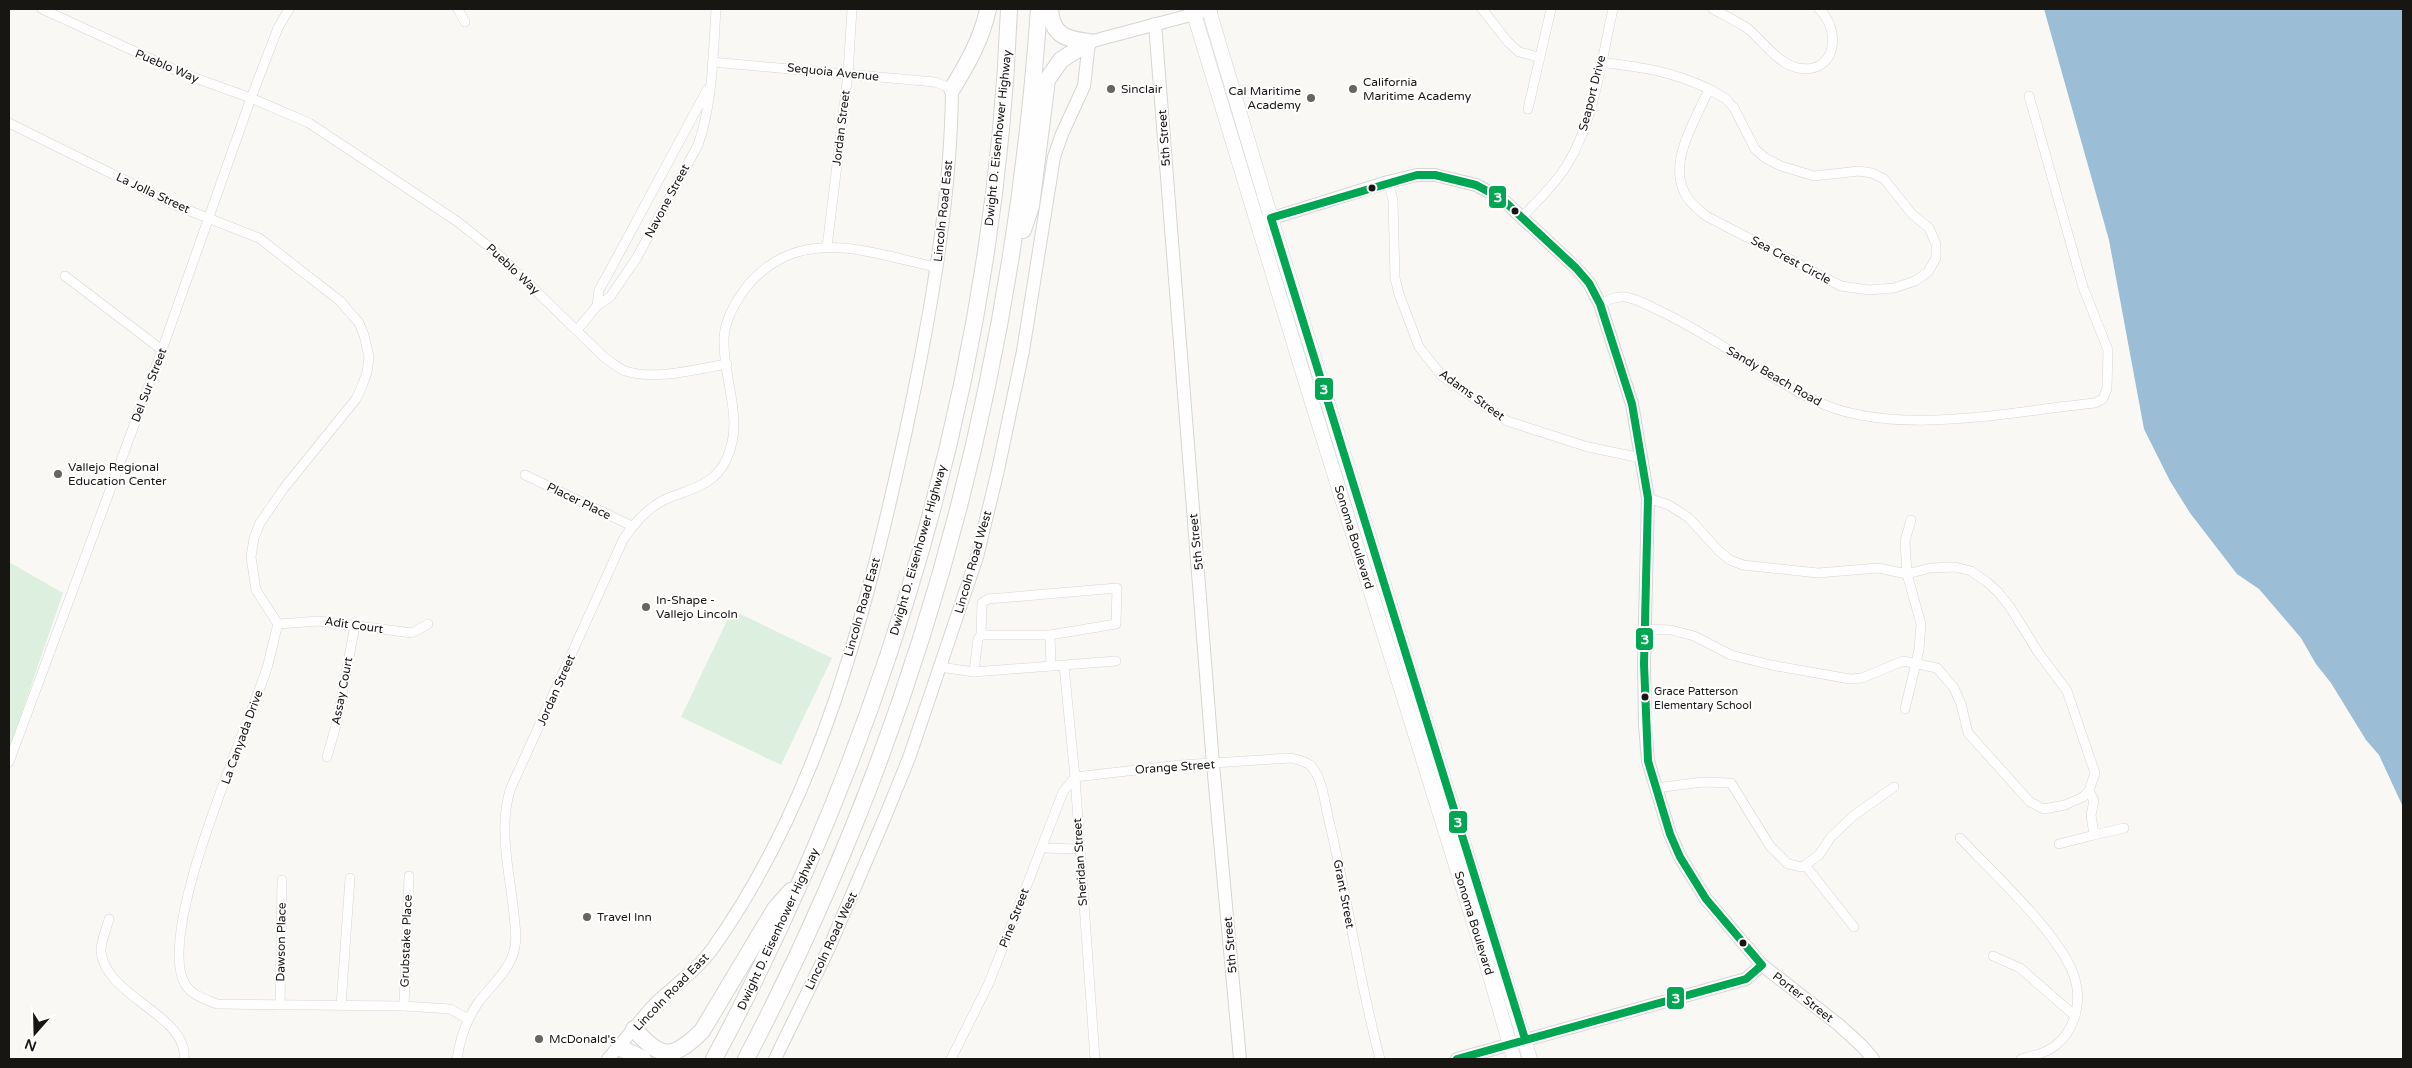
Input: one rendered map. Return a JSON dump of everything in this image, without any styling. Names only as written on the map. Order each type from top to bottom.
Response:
[{"type":"highway","points":[[952,89],[975,49],[988,9]]},
{"type":"highway","name":"Dwight D. Eisenhower Highway","points":[[714,1059],[747,998],[804,876],[844,780],[900,618],[930,517],[953,423],[974,321],[989,231],[1005,100],[1009,9]]},
{"type":"highway","points":[[746,1059],[834,876],[878,767],[914,665],[953,536],[975,448],[1010,270],[1029,136],[1039,9]]},
{"type":"highway","points":[[1050,9],[1052,22],[1062,36],[1090,42]]},
{"type":"highway","points":[[1010,270],[1031,206],[1047,80],[1061,60],[1090,42]]},
{"type":"highway","points":[[634,1029],[650,1047],[663,1053],[678,1050],[689,1044],[702,1031],[776,910],[804,876]]},
{"type":"highway","points":[[619,1047],[643,1059]]},
{"type":"main road","name":"Sonoma Boulevard","points":[[1203,10],[1271,218],[1530,1059]]},
{"type":"main road","name":"Sonoma Boulevard","points":[[1203,10],[1257,223],[1514,1059]]},
{"type":"street","name":"Pueblo Way","points":[[42,9],[184,74],[251,98],[309,123],[458,222],[498,254],[606,358],[623,370],[638,374],[657,375],[727,364]]},
{"type":"street","name":"Del Sur Street","points":[[9,762],[162,350],[251,98],[278,28],[289,9]]},
{"type":"street","points":[[458,9],[465,22]]},
{"type":"street","name":"Navone Street","points":[[577,330],[597,306],[610,297],[636,259],[698,145],[704,127],[711,83],[716,9]]},
{"type":"street","name":"Jordan Street","points":[[827,247],[848,74],[852,9]]},
{"type":"street","points":[[1482,9],[1508,42],[1519,52],[1539,58]]},
{"type":"street","points":[[1528,109],[1551,9]]},
{"type":"street","name":"Seaport Drive","points":[[1522,217],[1558,179],[1577,146],[1587,123],[1613,9]]},
{"type":"street","points":[[1713,9],[1745,27],[1781,59],[1796,68],[1817,67],[1833,46],[1834,32],[1825,14],[1819,9]]},
{"type":"street","points":[[1090,42],[1203,10]]},
{"type":"street","name":"5th Street","points":[[1155,24],[1214,764],[1240,1059]]},
{"type":"street","name":"Lincoln Road West","points":[[775,1059],[829,948],[886,818],[909,758],[977,557],[998,470],[1033,298],[1054,157],[1062,134],[1084,86],[1090,42]]},
{"type":"street","name":"Sequoia Avenue","points":[[712,62],[935,82],[952,89]]},
{"type":"street","name":"Sea Crest Circle","points":[[1600,62],[1658,70],[1691,80],[1709,89],[1726,99],[1734,108],[1755,149],[1765,158],[1781,166],[1814,176],[1858,171],[1872,173],[1884,179],[1912,214],[1929,228],[1936,244],[1936,258],[1928,272],[1915,281],[1894,288],[1869,290],[1841,286],[1706,216],[1691,202],[1683,189],[1680,177],[1680,160],[1709,89]]},
{"type":"street","name":"Navone Street","points":[[597,306],[599,290],[681,142],[711,83]]},
{"type":"street","name":"Lincoln Road East","points":[[608,1059],[657,1003],[698,966],[733,918],[769,858],[788,819],[833,708],[885,528],[921,361],[936,267],[952,127],[952,89]]},
{"type":"street","name":"Sandy Beach Road","points":[[1600,304],[1610,299],[1624,297],[1637,300],[1682,321],[1797,391],[1829,407],[1849,413],[1898,420],[1930,420],[2095,403],[2103,399],[2107,388],[2108,350],[2083,287],[2029,96]]},
{"type":"street","name":"La Jolla Street","points":[[9,123],[153,194],[259,238],[340,301],[353,315],[364,335],[368,357],[367,372],[356,398],[284,488],[260,523],[254,538],[252,556],[256,590],[278,624]]},
{"type":"street","points":[[1257,223],[1388,182],[1417,175],[1435,175],[1465,182],[1484,188],[1502,199],[1522,217],[1576,268],[1589,283],[1600,304]]},
{"type":"street","name":"Adams Street","points":[[1388,182],[1392,200],[1395,278],[1398,294],[1419,347],[1442,376],[1507,421],[1588,447],[1641,458]]},
{"type":"street","points":[[727,364],[724,338],[732,309],[742,292],[761,271],[779,259],[799,250],[827,247],[849,249],[936,267]]},
{"type":"street","points":[[65,276],[162,350]]},
{"type":"street","name":"Porter Street","points":[[1600,304],[1632,404],[1648,498],[1646,629],[1648,761],[1670,834],[1706,899],[1762,965],[1839,1025],[1873,1059]]},
{"type":"street","name":"Jordan Street","points":[[457,1059],[459,1045],[468,1018],[508,964],[515,947],[512,890],[504,828],[504,810],[510,790],[623,540],[632,526],[639,517],[665,500],[707,483],[721,469],[727,459],[734,423],[727,364]]},
{"type":"street","name":"Placer Place","points":[[525,475],[632,526]]},
{"type":"street","points":[[1646,629],[1671,630],[1694,636],[1731,655],[1771,665],[1850,679],[1862,678],[1903,661],[1937,668],[1954,688],[1961,704],[1968,733],[2030,802],[2044,809],[2065,805],[2083,798],[2089,791],[2095,773],[2067,691],[1998,592],[1971,571],[1956,567],[1930,568],[1907,574],[1878,568],[1818,573],[1743,566],[1719,552],[1690,518],[1669,505],[1648,498]]},
{"type":"street","points":[[1905,709],[1916,663],[1921,624],[1907,574],[1905,541],[1911,520]]},
{"type":"street","points":[[974,672],[978,639],[981,635],[982,603],[988,599],[1116,588],[1116,624],[1050,635],[981,635]]},
{"type":"street","name":"Adit Court","points":[[278,624],[319,620],[412,634],[428,624]]},
{"type":"street","name":"La Canyada Drive","points":[[278,624],[267,667],[196,860],[186,898],[179,956],[180,972],[186,986],[197,996],[217,1004],[404,1006],[450,1009],[468,1018]]},
{"type":"street","name":"Assay Court","points":[[327,757],[337,722],[355,625]]},
{"type":"street","points":[[1050,635],[1051,666]]},
{"type":"street","points":[[940,667],[974,672],[1116,661]]},
{"type":"street","name":"Sheridan Street","points":[[1064,666],[1095,1059]]},
{"type":"street","points":[[9,733],[17,738]]},
{"type":"street","name":"Grant Street","points":[[1276,759],[1291,758],[1304,761],[1312,766],[1319,781],[1334,843],[1365,1002],[1380,1059]]},
{"type":"street","name":"Orange Street","points":[[1074,777],[1276,759]]},
{"type":"street","name":"Pine Street","points":[[951,1059],[989,983],[1064,792],[1074,777]]},
{"type":"street","points":[[1656,788],[1703,782],[1731,783],[1770,846],[1788,864],[1802,867],[1819,854],[1831,838],[1853,816],[1894,787]]},
{"type":"street","points":[[2089,791],[2094,801],[2091,815],[2094,835]]},
{"type":"street","points":[[2059,844],[2124,828]]},
{"type":"street","points":[[1960,838],[2045,929],[2064,954],[2075,979],[2078,1000],[2070,1029],[2056,1045],[2043,1052],[2021,1059]]},
{"type":"street","points":[[1042,848],[1079,849]]},
{"type":"street","points":[[1805,865],[1854,927]]},
{"type":"street","name":"Grubstake Place","points":[[404,1006],[409,876]]},
{"type":"street","points":[[341,1005],[350,878]]},
{"type":"street","name":"Dawson Place","points":[[280,1005],[282,880]]},
{"type":"street","points":[[109,919],[100,951],[103,961],[123,988],[170,1027],[183,1044],[184,1059]]},
{"type":"street","points":[[1993,956],[2020,968],[2075,1016]]},
{"type":"street","points":[[1457,1059],[1746,979],[1762,965]]},
{"type":"green space","points":[[9,562],[63,593],[9,750]]},
{"type":"green space","points":[[732,610],[832,658],[781,765],[681,717]]},
{"type":"water","points":[[2044,9],[2403,9],[2403,807],[2379,755],[2366,740],[2301,638],[2259,589],[2237,574],[2190,513],[2170,481],[2144,429],[2109,240]]},
{"type":"transit line","name":"3","points":[[1457,1059],[1746,979],[1762,965],[1706,899],[1680,857],[1670,834],[1648,761],[1644,664],[1648,498],[1632,404],[1600,304],[1589,283],[1576,268],[1502,199],[1476,185],[1435,175],[1417,175],[1271,218],[1525,1039]]},
{"type":"place","name":"Sinclair","points":[[1111,89]]},
{"type":"place","name":"California Maritime Academy","points":[[1353,89]]},
{"type":"place","name":"Cal Maritime Academy","points":[[1311,98]]},
{"type":"place","name":"Vallejo Regional Education Center","points":[[58,474]]},
{"type":"place","name":"In-Shape - Vallejo Lincoln","points":[[646,607]]},
{"type":"place","name":"Grace Patterson Elementary School","points":[[1645,697]]},
{"type":"place","name":"Travel Inn","points":[[587,917]]},
{"type":"place","name":"McDonald's","points":[[539,1039]]}]
